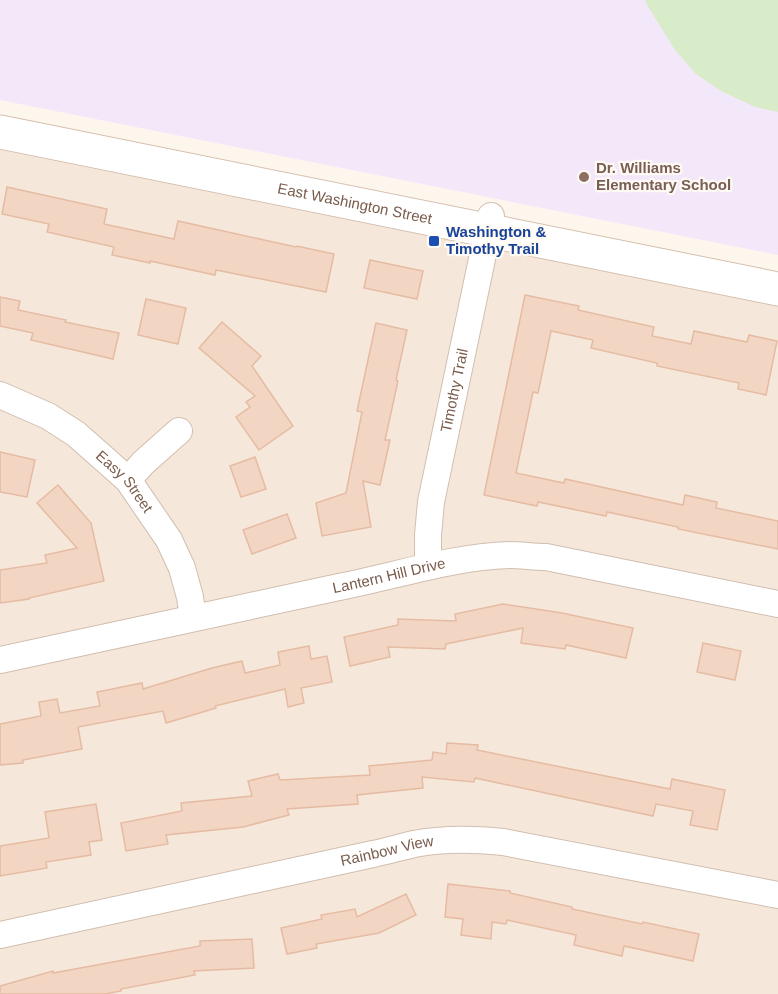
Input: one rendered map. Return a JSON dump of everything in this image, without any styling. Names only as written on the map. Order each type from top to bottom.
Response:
[{"type":"main road","name":"East Washington Street","points":[[0,118],[490,223],[778,289]]},
{"type":"main road","name":"East Washington Street","points":[[0,132],[490,223],[778,272]]},
{"type":"street","name":"Timothy Trail","points":[[428,566],[431,502],[490,223]]},
{"type":"street","name":"Easy Street","points":[[0,395],[48,416],[76,434],[129,480],[169,540],[182,568],[193,618]]},
{"type":"street","points":[[129,480],[143,463],[179,431]]},
{"type":"street","name":"Lantern Hill Drive","points":[[0,660],[379,579],[428,566],[511,555],[546,557],[778,604]]},
{"type":"street","name":"Rainbow View","points":[[0,934],[416,844],[445,840],[477,839],[504,842],[778,895]]},
{"type":"shaded area","name":"Dr. Williams Elementary School","points":[[0,0],[778,0],[778,255],[0,100]]},
{"type":"shaded area","points":[[0,150],[778,306],[778,994],[0,994]]},
{"type":"green space","points":[[645,0],[778,0],[778,112],[755,107],[721,91],[696,74],[675,50]]},
{"type":"building","points":[[7,187],[107,209],[104,224],[174,239],[178,221],[334,254],[326,292],[216,270],[215,275],[112,255],[114,247],[47,232],[49,224],[2,214]]},
{"type":"building","points":[[370,260],[423,271],[417,299],[364,288]]},
{"type":"building","points":[[525,295],[579,306],[578,310],[654,327],[652,336],[691,344],[694,331],[747,342],[749,335],[777,341],[766,395],[738,389],[739,383],[657,366],[657,363],[591,348],[593,340],[551,331],[538,393],[533,392],[516,473],[564,483],[565,479],[683,505],[685,495],[717,502],[716,508],[778,521],[778,549],[607,512],[606,516],[538,502],[537,506],[484,495]]},
{"type":"building","points":[[0,297],[20,301],[18,310],[119,333],[113,359],[31,340],[33,333],[0,326]]},
{"type":"building","points":[[146,299],[186,308],[178,344],[138,335]]},
{"type":"building","points":[[222,322],[261,356],[252,366],[293,426],[259,450],[236,417],[250,407],[246,402],[255,396],[199,348]]},
{"type":"building","points":[[376,323],[407,330],[385,440],[390,440],[380,485],[363,481],[371,527],[322,536],[316,503],[346,493],[362,412],[357,411]]},
{"type":"building","points":[[0,452],[35,460],[27,497],[0,492]]},
{"type":"building","points":[[255,457],[266,489],[241,497],[230,466]]},
{"type":"building","points":[[58,485],[91,523],[104,581],[29,599],[0,603],[0,570],[47,563],[45,555],[77,548],[37,503]]},
{"type":"building","points":[[287,514],[296,538],[252,554],[243,530]]},
{"type":"building","points":[[503,604],[562,613],[633,628],[626,658],[566,645],[565,649],[521,643],[523,628],[446,644],[445,649],[388,647],[390,657],[350,666],[344,637],[398,625],[398,619],[456,621],[455,614]]},
{"type":"building","points":[[703,643],[741,651],[735,680],[697,672]]},
{"type":"building","points":[[309,646],[311,659],[327,656],[332,682],[301,688],[304,703],[288,707],[285,689],[215,706],[216,708],[166,723],[163,711],[78,727],[82,749],[23,760],[23,763],[0,765],[0,724],[41,716],[39,702],[57,699],[60,713],[100,706],[97,692],[142,683],[143,689],[242,661],[245,673],[280,665],[278,652]]},
{"type":"building","points":[[447,743],[478,745],[477,750],[670,789],[672,779],[725,790],[717,830],[690,825],[693,811],[656,804],[653,816],[475,778],[474,782],[422,777],[423,788],[357,795],[358,804],[287,809],[289,815],[243,827],[166,835],[168,844],[126,851],[121,823],[182,811],[181,803],[252,796],[248,781],[278,774],[280,780],[370,775],[369,766],[432,760],[433,752],[446,754]]},
{"type":"building","points":[[96,804],[102,840],[89,842],[91,855],[46,862],[47,868],[0,876],[0,846],[49,838],[45,812]]},
{"type":"building","points":[[448,884],[510,891],[510,893],[572,907],[572,909],[699,934],[693,961],[624,946],[622,956],[574,945],[576,935],[507,920],[506,924],[492,922],[491,939],[461,935],[463,919],[445,917]]},
{"type":"building","points":[[406,894],[416,915],[379,933],[316,944],[317,948],[287,954],[281,928],[322,919],[321,915],[355,909],[357,917]]},
{"type":"building","points":[[252,939],[254,968],[194,971],[195,975],[105,994],[0,994],[0,986],[53,971],[53,973],[200,946],[200,941]]},
{"type":"place","name":"Dr. Williams Elementary School","points":[[584,177]]},
{"type":"place","name":"Washington & Timothy Trail","points":[[434,241]]}]
